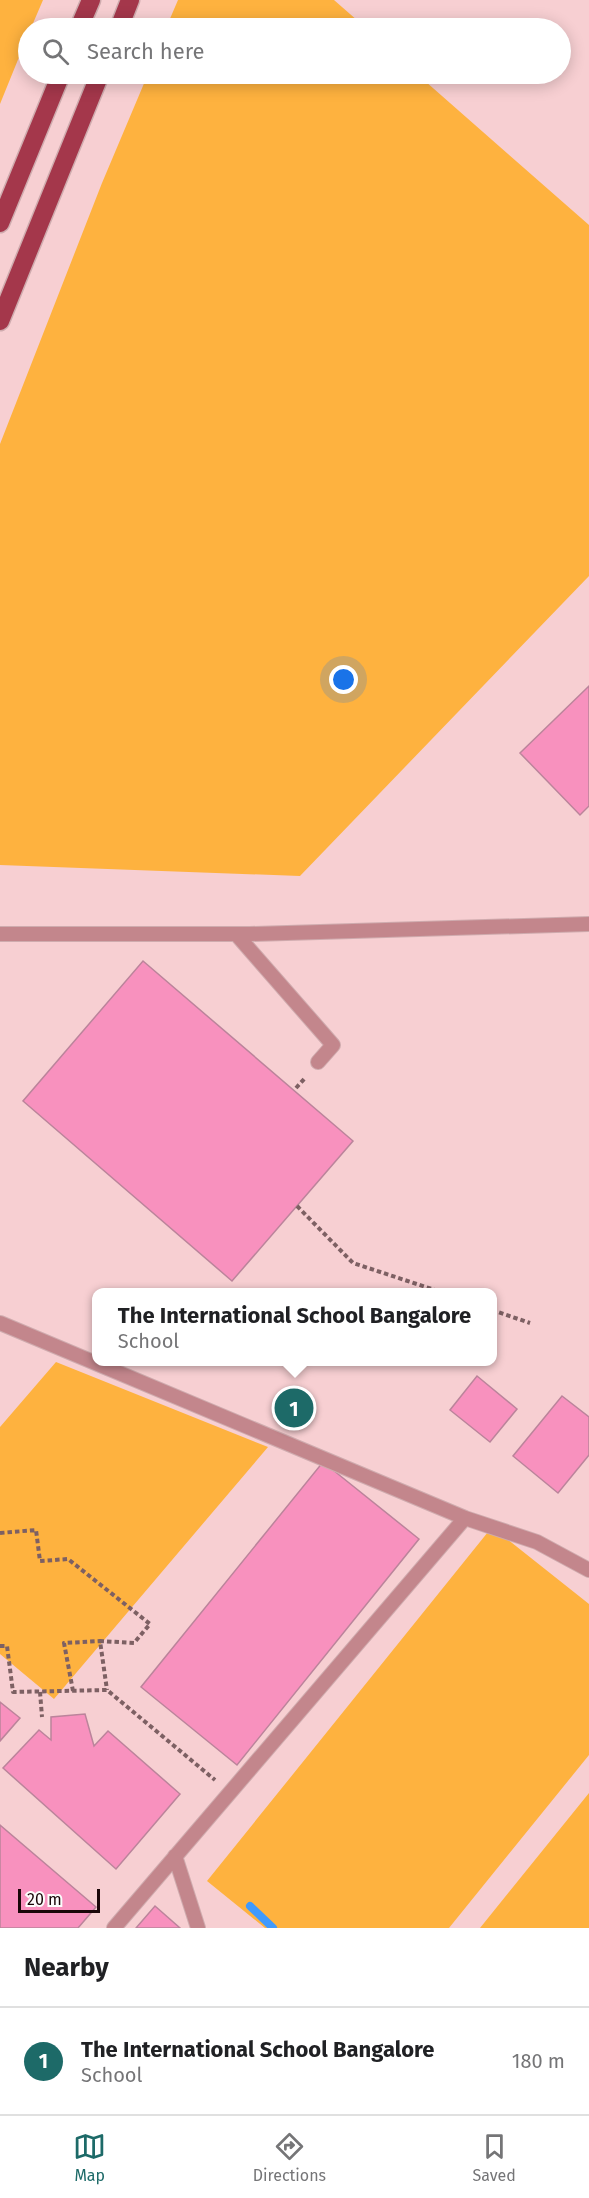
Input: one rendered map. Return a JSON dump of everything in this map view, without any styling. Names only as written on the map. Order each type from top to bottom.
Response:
[{"type":"main road","points":[[83,18],[91,0]]},
{"type":"main road","points":[[122,18],[130,0]]},
{"type":"main road","points":[[0,223],[57,84]]},
{"type":"main road","points":[[0,321],[96,84]]},
{"type":"lane","points":[[0,934],[236,934],[589,924]]},
{"type":"lane","points":[[236,934],[333,1045],[318,1062]]},
{"type":"lane","points":[[0,1323],[92,1362]]},
{"type":"lane","points":[[103,1366],[465,1518],[537,1542],[589,1570]]},
{"type":"lane","points":[[114,1928],[465,1518]]},
{"type":"lane","points":[[175,1856],[198,1928]]},
{"type":"path","points":[[297,1206],[353,1263],[426,1288]]},
{"type":"path","points":[[497,1312],[530,1323]]},
{"type":"path","points":[[0,1533],[36,1530],[40,1561],[68,1559],[150,1624],[134,1643],[100,1641],[64,1643],[73,1691]]},
{"type":"path","points":[[100,1641],[107,1690]]},
{"type":"path","points":[[0,1646],[7,1646],[13,1692],[107,1690],[230,1792]]},
{"type":"path","points":[[40,1692],[42,1717]]},
{"type":"shaded area","points":[[0,0],[43,0],[35,18],[18,18],[18,60],[0,104]]},
{"type":"shaded area","points":[[178,0],[334,0],[355,18],[170,18]]},
{"type":"shaded area","points":[[144,84],[428,84],[589,225],[589,576],[300,876],[0,865],[0,444],[102,183]]},
{"type":"shaded area","points":[[56,1362],[268,1447],[54,1699],[0,1654],[0,1427]]},
{"type":"shaded area","points":[[492,1527],[589,1604],[589,1755],[449,1928],[265,1928],[207,1881]]},
{"type":"shaded area","points":[[589,1793],[589,1928],[480,1928]]},
{"type":"building","points":[[589,686],[589,806],[580,815],[520,753]]},
{"type":"building","points":[[143,961],[353,1141],[232,1281],[23,1101]]},
{"type":"building","points":[[477,1376],[517,1409],[490,1442],[450,1410]]},
{"type":"building","points":[[562,1396],[589,1417],[589,1455],[558,1493],[513,1456]]},
{"type":"building","points":[[323,1462],[419,1539],[237,1765],[141,1687]]},
{"type":"building","points":[[0,1702],[20,1718],[0,1741]]},
{"type":"building","points":[[85,1714],[94,1746],[108,1731],[180,1794],[116,1869],[3,1768],[39,1730],[51,1740],[51,1717]]},
{"type":"building","points":[[0,1825],[96,1907],[78,1928],[0,1928]]},
{"type":"building","points":[[155,1906],[180,1928],[136,1928]]},
{"type":"waterway","points":[[250,1906],[273,1928]]},
{"type":"place","name":"The International School Bangalore","points":[[294,1408]]}]
